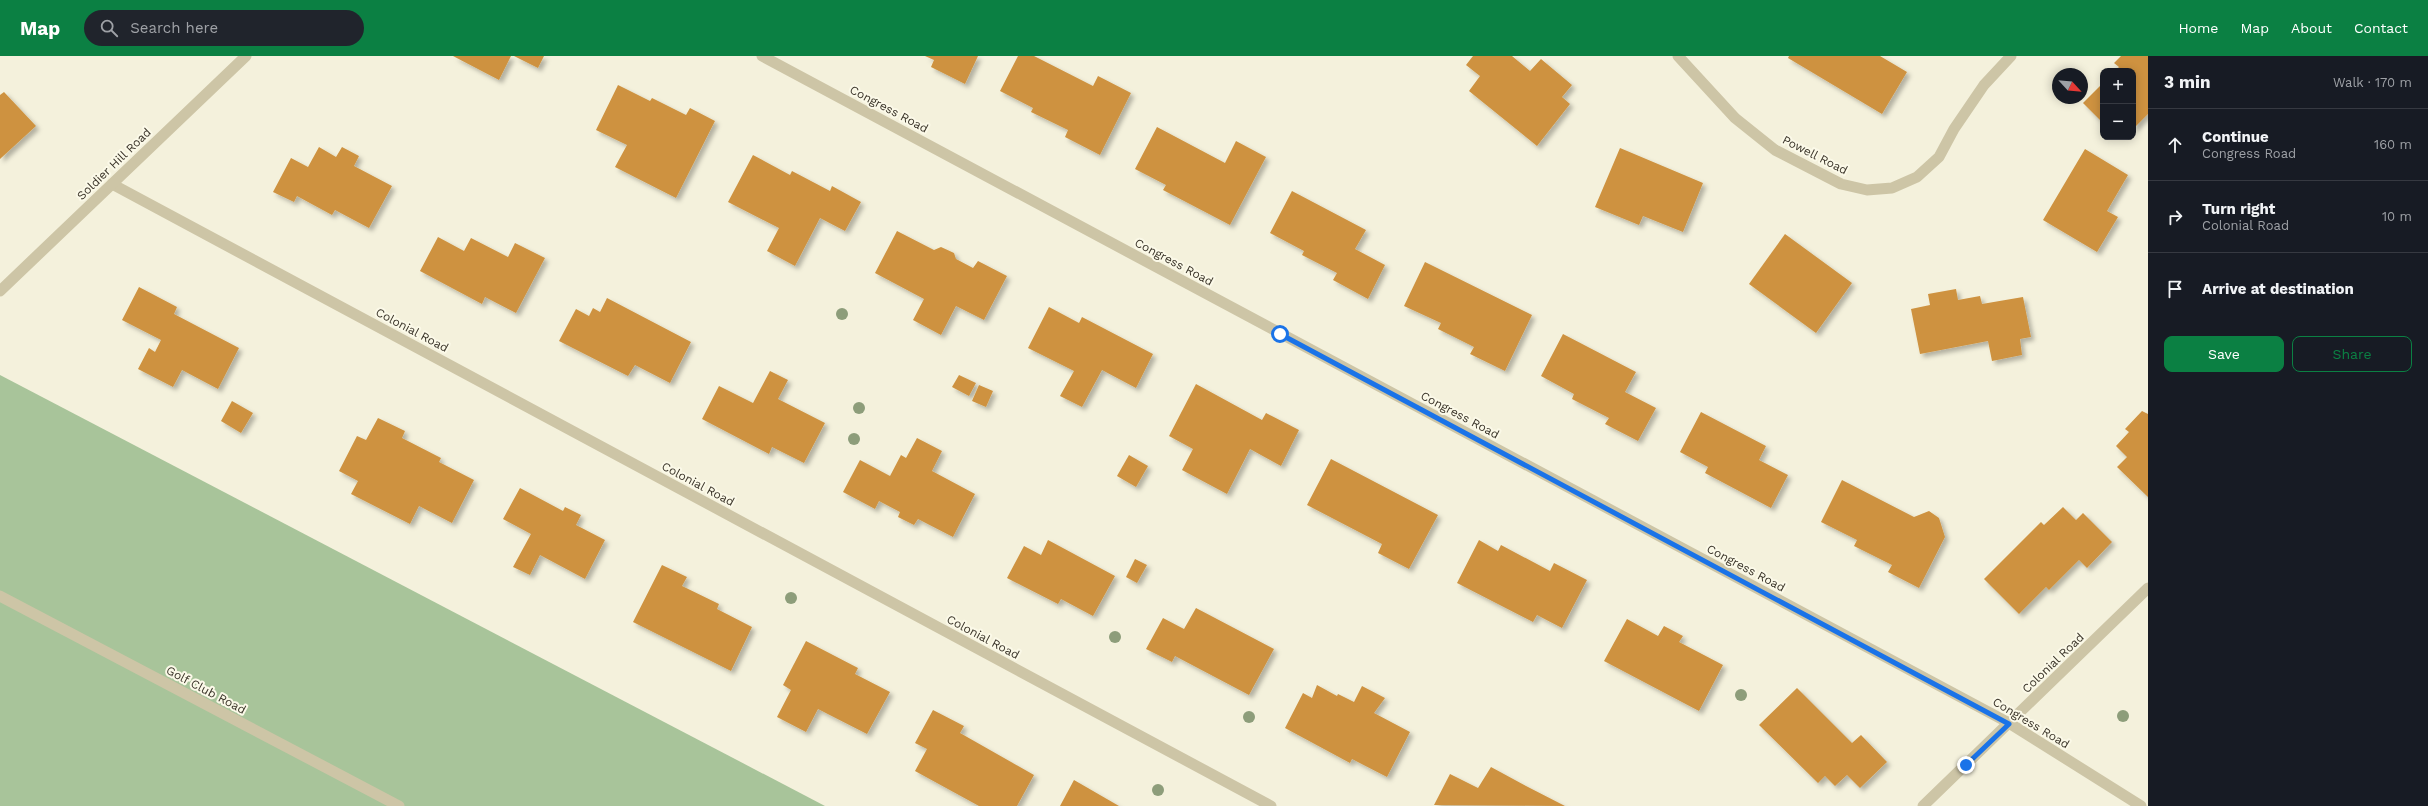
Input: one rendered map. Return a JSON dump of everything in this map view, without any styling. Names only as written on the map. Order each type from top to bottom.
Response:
[{"type":"street","name":"Soldier Hill Road","points":[[0,291],[246,56]]},
{"type":"street","name":"Congress Road","points":[[762,56],[2009,724],[2140,806]]},
{"type":"street","name":"Powell Road","points":[[1678,56],[1735,118],[1775,150],[1841,184],[1867,190],[1892,188],[1917,177],[1939,157],[1954,129],[1984,85],[2011,56]]},
{"type":"street","name":"Colonial Road","points":[[112,184],[1272,806]]},
{"type":"street","name":"Colonial Road","points":[[1923,806],[2148,588]]},
{"type":"street","name":"Golf Club Road","points":[[0,596],[399,806]]},
{"type":"green space","points":[[0,375],[825,806],[0,806]]},
{"type":"building","points":[[453,56],[511,56],[499,80]]},
{"type":"building","points":[[514,56],[544,56],[538,68]]},
{"type":"building","points":[[925,56],[978,56],[965,84],[931,67],[934,60]]},
{"type":"building","points":[[1018,56],[1034,56],[1093,86],[1098,76],[1131,93],[1100,155],[1065,137],[1068,130],[1031,112],[1033,108],[1000,91]]},
{"type":"building","points":[[1473,56],[1512,56],[1530,71],[1541,59],[1572,85],[1562,97],[1570,104],[1537,146],[1469,91],[1480,76],[1466,65]]},
{"type":"building","points":[[1789,56],[1880,56],[1907,72],[1882,114],[1788,58]]},
{"type":"building","points":[[2121,56],[2148,56],[2148,114],[2136,126],[2136,68],[2118,68],[2119,67],[2114,63]]},
{"type":"building","points":[[618,85],[650,101],[652,98],[686,115],[690,108],[715,121],[676,198],[615,167],[627,145],[596,130]]},
{"type":"building","points":[[2100,86],[2100,120],[2084,104],[2088,104],[2088,98]]},
{"type":"building","points":[[4,92],[36,126],[0,159],[0,95]]},
{"type":"building","points":[[1157,127],[1225,163],[1236,141],[1266,157],[1230,225],[1163,190],[1166,185],[1135,169]]},
{"type":"building","points":[[319,147],[336,157],[342,147],[359,156],[354,166],[392,186],[369,228],[335,210],[332,215],[297,196],[294,202],[273,192],[291,158],[308,167]]},
{"type":"building","points":[[1620,148],[1703,183],[1683,232],[1643,216],[1639,225],[1595,207]]},
{"type":"building","points":[[2085,149],[2128,175],[2107,211],[2118,217],[2097,252],[2043,220]]},
{"type":"building","points":[[753,155],[790,175],[792,171],[830,191],[832,186],[861,202],[845,231],[820,218],[795,266],[767,251],[779,228],[728,202]]},
{"type":"building","points":[[1292,191],[1366,230],[1355,249],[1385,265],[1368,299],[1333,280],[1337,273],[1302,255],[1304,251],[1270,233]]},
{"type":"building","points":[[897,231],[934,250],[941,247],[954,253],[956,259],[973,268],[978,261],[1007,276],[984,320],[956,306],[941,335],[913,320],[924,299],[875,273]]},
{"type":"building","points":[[1785,234],[1852,283],[1816,333],[1749,284]]},
{"type":"building","points":[[438,237],[464,251],[471,238],[508,257],[515,243],[545,258],[516,313],[485,297],[482,304],[420,271]]},
{"type":"building","points":[[1425,262],[1532,315],[1505,371],[1470,354],[1474,347],[1438,329],[1441,323],[1404,306]]},
{"type":"building","points":[[139,287],[177,307],[174,314],[239,348],[218,389],[182,370],[173,387],[138,369],[149,348],[155,352],[161,340],[122,320]]},
{"type":"building","points":[[1956,289],[1958,300],[1980,296],[1982,304],[2023,297],[2031,337],[2020,339],[2022,355],[1992,361],[1988,341],[1920,354],[1911,309],[1930,305],[1928,294]]},
{"type":"building","points":[[607,298],[691,342],[670,383],[635,365],[628,376],[559,341],[576,309],[589,316],[593,308],[600,312]]},
{"type":"building","points":[[1049,307],[1079,323],[1082,317],[1153,354],[1136,388],[1102,370],[1082,407],[1060,396],[1074,371],[1028,348]]},
{"type":"building","points":[[1563,334],[1636,372],[1625,392],[1656,408],[1638,441],[1605,424],[1609,418],[1572,399],[1574,394],[1541,376]]},
{"type":"building","points":[[770,371],[788,380],[778,399],[825,423],[804,463],[772,447],[769,454],[702,419],[719,386],[753,403]]},
{"type":"building","points":[[959,375],[976,383],[969,396],[952,387]]},
{"type":"building","points":[[1196,384],[1262,420],[1266,413],[1299,430],[1281,466],[1250,449],[1227,494],[1182,470],[1193,449],[1169,436]]},
{"type":"building","points":[[979,385],[993,391],[986,407],[972,401]]},
{"type":"building","points":[[232,401],[253,413],[241,433],[221,421]]},
{"type":"building","points":[[2142,411],[2148,414],[2148,497],[2117,467],[2127,457],[2116,446],[2129,432],[2125,429]]},
{"type":"building","points":[[1701,412],[1766,446],[1759,460],[1788,475],[1771,508],[1705,473],[1708,467],[1680,452]]},
{"type":"building","points":[[378,418],[405,431],[402,438],[441,458],[439,462],[474,480],[452,523],[419,506],[410,524],[351,494],[358,481],[339,471],[357,436],[366,440]]},
{"type":"building","points":[[917,438],[942,451],[932,471],[975,494],[953,537],[918,519],[914,525],[898,517],[900,512],[879,501],[875,509],[843,492],[860,460],[890,476],[901,455],[906,458]]},
{"type":"building","points":[[1129,455],[1148,466],[1136,487],[1117,476]]},
{"type":"building","points":[[1331,459],[1438,515],[1409,569],[1378,553],[1382,544],[1307,505]]},
{"type":"building","points":[[1842,480],[1914,517],[1929,511],[1939,518],[1945,537],[1919,588],[1888,572],[1892,565],[1854,546],[1857,540],[1821,522]]},
{"type":"building","points":[[520,488],[563,511],[565,507],[581,515],[576,525],[605,540],[585,579],[540,555],[530,575],[513,567],[531,534],[503,519]]},
{"type":"building","points":[[2063,507],[2076,520],[2083,513],[2112,542],[2087,568],[2079,560],[2049,590],[2046,587],[2019,614],[1984,579],[2041,522],[2044,525]]},
{"type":"building","points":[[1048,540],[1115,576],[1093,616],[1061,599],[1058,604],[1007,578],[1024,546],[1041,555]]},
{"type":"building","points":[[1479,540],[1498,551],[1501,545],[1550,571],[1554,563],[1587,580],[1562,628],[1537,615],[1533,622],[1457,583]]},
{"type":"building","points":[[1135,559],[1147,565],[1137,583],[1126,577]]},
{"type":"building","points":[[662,565],[687,577],[682,586],[719,604],[717,609],[752,627],[731,671],[633,622]]},
{"type":"building","points":[[1196,608],[1274,649],[1249,695],[1175,656],[1172,662],[1146,649],[1163,618],[1184,629]]},
{"type":"building","points":[[1627,619],[1658,636],[1664,626],[1683,636],[1679,642],[1723,665],[1699,711],[1604,661]]},
{"type":"building","points":[[806,641],[858,668],[855,674],[890,692],[867,734],[818,709],[806,732],[777,717],[791,690],[783,685]]},
{"type":"building","points":[[1317,685],[1337,696],[1338,694],[1354,702],[1362,686],[1385,698],[1374,713],[1410,732],[1387,777],[1352,759],[1350,763],[1285,728],[1303,693],[1312,698]]},
{"type":"building","points":[[1797,688],[1852,743],[1861,735],[1887,762],[1860,788],[1847,775],[1835,786],[1825,776],[1818,783],[1759,725]]},
{"type":"building","points":[[933,710],[964,726],[960,733],[1034,775],[1017,806],[979,806],[915,771],[927,749],[915,743]]},
{"type":"building","points":[[1491,767],[1565,806],[1434,805],[1450,774],[1478,788]]},
{"type":"building","points":[[1074,780],[1119,806],[1060,806]]},
{"type":"route","points":[[1280,334],[2009,724],[1966,765]]}]
